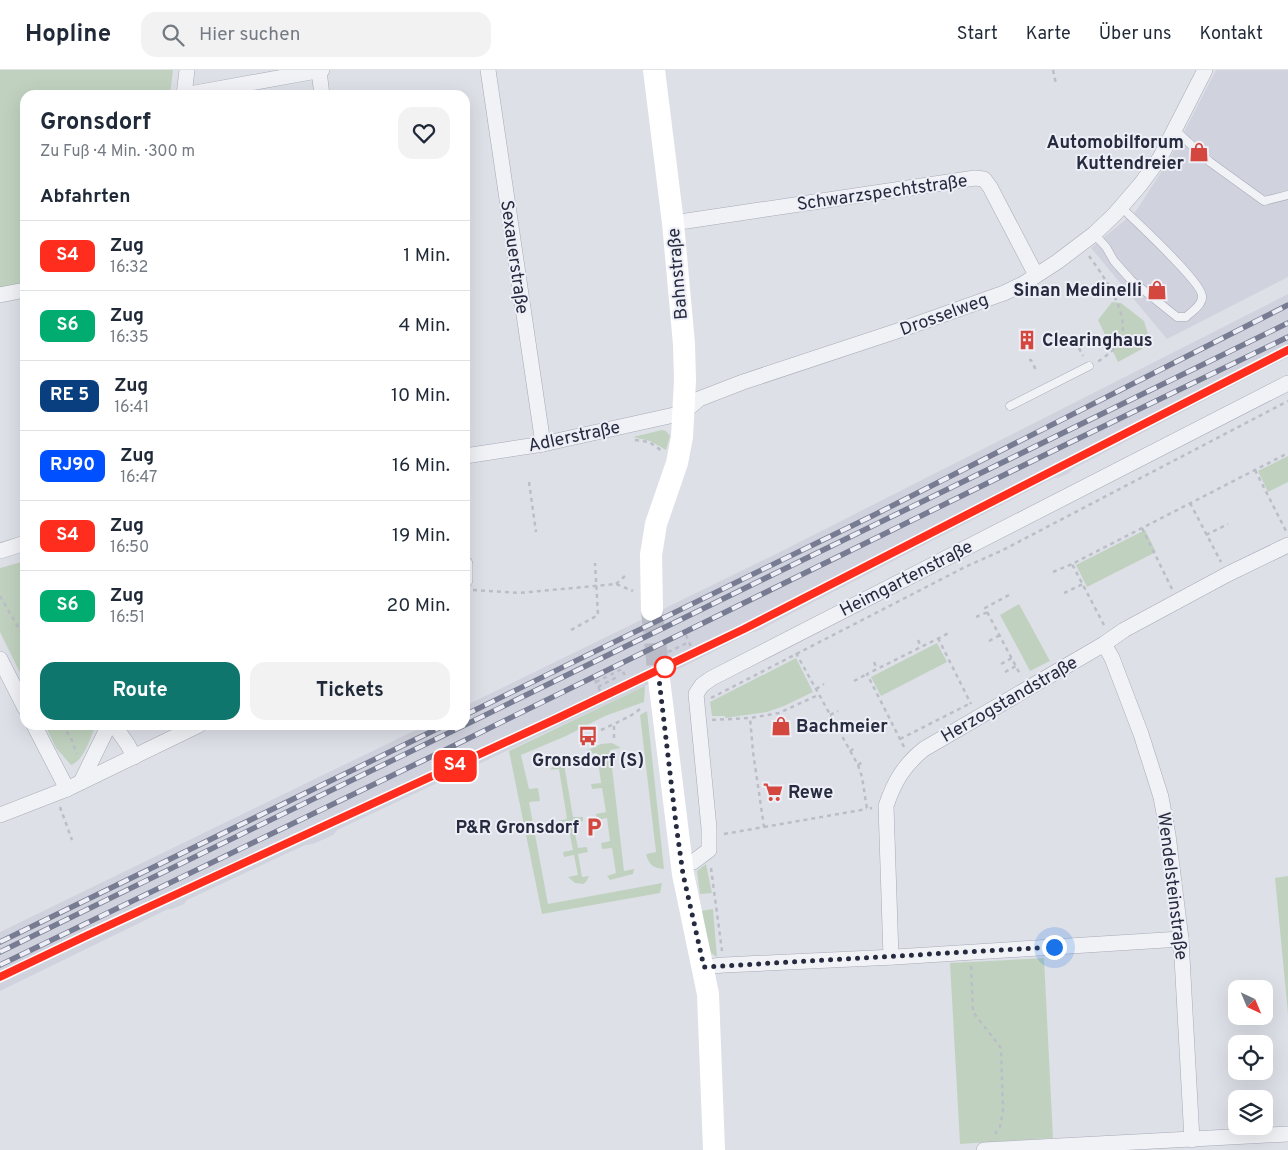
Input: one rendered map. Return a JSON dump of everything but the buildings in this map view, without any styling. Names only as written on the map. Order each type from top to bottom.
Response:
[{"type":"street","points":[[185,90],[187,70]]},
{"type":"street","points":[[211,90],[320,70],[322,90]]},
{"type":"street","name":"Sexauerstraße","points":[[488,70],[543,444]]},
{"type":"street","name":"Bahnstraße","points":[[652,610],[651,555],[656,524],[677,463],[682,437],[685,380],[684,344],[673,223],[654,70]]},
{"type":"street","name":"Drosselweg","points":[[683,413],[699,399],[743,382],[1004,293],[1036,275],[1081,245],[1121,207],[1160,158],[1204,70]]},
{"type":"street","name":"Schwarzspechtstraße","points":[[673,223],[975,178],[984,179],[990,186],[1036,275]]},
{"type":"street","points":[[0,295],[20,291]]},
{"type":"street","name":"Heimgartenstraße","points":[[709,837],[696,694],[712,678],[1288,383]]},
{"type":"street","name":"Adlerstraße","points":[[470,455],[543,444],[683,413]]},
{"type":"street","name":"Herzogstandstraße","points":[[891,957],[886,806],[901,772],[911,759],[924,748],[1107,641],[1228,574],[1287,538]]},
{"type":"street","points":[[0,550],[20,544]]},
{"type":"street","name":"Wendelsteinstraße","points":[[1107,641],[1141,734],[1161,797],[1168,834],[1181,939],[1192,1140]]},
{"type":"street","points":[[0,660],[20,698]]},
{"type":"street","points":[[659,679],[682,865],[708,994],[714,1150]]},
{"type":"street","points":[[36,730],[62,795]]},
{"type":"street","points":[[81,782],[107,730]]},
{"type":"street","points":[[118,730],[134,757]]},
{"type":"street","points":[[0,815],[62,795],[81,782],[189,730]]},
{"type":"street","points":[[682,865],[693,862],[709,850],[709,837]]},
{"type":"street","points":[[704,967],[1181,939]]},
{"type":"street","points":[[989,1150],[1288,1134]]},
{"type":"lane","points":[[1175,130],[1210,162],[1264,201],[1288,195]]},
{"type":"lane","points":[[1094,234],[1131,280],[1177,317],[1186,317],[1201,303],[1203,297],[1200,287],[1121,207]]},
{"type":"lane","points":[[1010,406],[1089,366]]},
{"type":"path","points":[[1053,70],[1056,84]]},
{"type":"path","points":[[1081,245],[1106,278],[1120,311],[1123,331],[1117,345],[1103,359],[1089,366]]},
{"type":"path","points":[[1029,360],[1031,360],[1036,370]]},
{"type":"path","points":[[697,706],[965,567],[1001,551],[1288,401]]},
{"type":"path","points":[[632,439],[649,442],[667,454]]},
{"type":"path","points":[[1053,572],[1288,453]]},
{"type":"path","points":[[1255,470],[1287,538]]},
{"type":"path","points":[[530,482],[536,532]]},
{"type":"path","points":[[1190,503],[1228,574]]},
{"type":"path","points":[[1206,535],[1228,524]]},
{"type":"path","points":[[1142,528],[1172,590]]},
{"type":"path","points":[[571,630],[598,615],[595,563]]},
{"type":"path","points":[[1072,564],[1083,584],[1107,641]]},
{"type":"path","points":[[616,584],[625,576]]},
{"type":"path","points":[[470,585],[519,593],[616,584],[635,592]]},
{"type":"path","points":[[1064,593],[1083,584]]},
{"type":"path","points":[[1009,595],[986,608],[1027,688]]},
{"type":"path","points":[[0,596],[20,630]]},
{"type":"path","points":[[976,617],[988,612]]},
{"type":"path","points":[[854,681],[951,632]]},
{"type":"path","points":[[686,635],[692,649]]},
{"type":"path","points":[[989,641],[1000,635]]},
{"type":"path","points":[[938,638],[978,717]]},
{"type":"path","points":[[788,639],[858,765],[862,777],[867,809]]},
{"type":"path","points":[[918,640],[921,647]]},
{"type":"path","points":[[668,652],[689,642]]},
{"type":"path","points":[[1001,664],[1012,658]]},
{"type":"path","points":[[874,662],[878,669]]},
{"type":"path","points":[[1005,672],[1016,666]]},
{"type":"path","points":[[601,693],[596,681],[622,669],[624,674],[627,673]]},
{"type":"path","points":[[867,674],[911,759]]},
{"type":"path","points":[[598,686],[619,676]]},
{"type":"path","points":[[816,689],[824,684]]},
{"type":"path","points":[[698,721],[750,718],[779,713],[818,694]]},
{"type":"path","points":[[601,730],[630,716],[648,703]]},
{"type":"path","points":[[900,739],[971,703]]},
{"type":"path","points":[[830,715],[838,711]]},
{"type":"path","points":[[750,718],[764,827]]},
{"type":"path","points":[[614,724],[614,738]]},
{"type":"path","points":[[840,733],[848,729]]},
{"type":"path","points":[[65,730],[80,760]]},
{"type":"path","points":[[850,751],[857,747]]},
{"type":"path","points":[[858,765],[864,761]]},
{"type":"path","points":[[62,795],[72,840]]},
{"type":"path","points":[[709,837],[886,806]]},
{"type":"path","points":[[971,952],[973,1012],[1000,1048],[1003,1111],[1000,1127],[989,1150]]},
{"type":"shaded area","points":[[1216,70],[1288,70],[1288,277],[1167,339],[1091,248],[1136,211],[1172,155]]},
{"type":"shaded area","points":[[1288,294],[1288,357],[1073,469],[1069,473],[1054,478],[763,629],[748,634],[645,686],[468,769],[465,773],[454,779],[448,778],[337,830],[333,835],[313,844],[305,845],[187,900],[184,904],[168,909],[0,991],[0,932],[416,730],[470,730],[470,704],[780,552]]},
{"type":"green space","points":[[0,70],[173,70],[171,90],[20,90],[20,287],[0,293]]},
{"type":"green space","points":[[1112,302],[1121,303],[1144,321],[1151,344],[1118,362],[1098,320]]},
{"type":"green space","points":[[662,430],[666,431],[670,436],[666,450],[650,441],[633,437]]},
{"type":"green space","points":[[1288,456],[1288,482],[1268,492],[1258,471]]},
{"type":"green space","points":[[1145,530],[1156,552],[1087,587],[1076,565]]},
{"type":"green space","points":[[20,562],[20,673],[0,632],[0,568]]},
{"type":"green space","points":[[1019,604],[1050,661],[1030,671],[1000,615]]},
{"type":"green space","points":[[937,643],[947,662],[881,696],[871,677]]},
{"type":"green space","points":[[796,658],[813,692],[767,712],[725,718],[725,716],[712,716],[710,702]]},
{"type":"green space","points":[[645,686],[644,702],[605,716],[566,736],[521,755],[529,789],[538,788],[540,801],[529,802],[548,904],[662,883],[660,893],[542,914],[509,751]]},
{"type":"green space","points":[[647,711],[664,869],[652,865],[646,854],[656,852],[640,715]]},
{"type":"green space","points":[[47,730],[94,730],[80,758],[71,765],[56,748]]},
{"type":"green space","points":[[612,743],[621,748],[610,750],[624,871],[634,869],[633,874],[610,880],[607,876],[616,873],[612,848],[602,849],[601,843],[610,841],[607,818],[596,820],[596,814],[606,812],[602,788],[592,789],[591,784],[601,783],[597,753],[586,754],[588,750],[601,744]]},
{"type":"green space","points":[[568,757],[572,763],[564,764],[573,817],[583,817],[583,821],[573,824],[578,848],[587,847],[588,852],[578,854],[582,877],[589,876],[583,884],[575,883],[568,877],[578,875],[574,855],[564,857],[563,852],[573,850],[568,825],[559,826],[558,821],[567,819],[559,769],[550,770],[558,759]]},
{"type":"green space","points":[[706,864],[712,893],[700,894],[697,871]]},
{"type":"green space","points":[[1288,876],[1288,1014],[1275,878]]},
{"type":"green space","points":[[713,909],[717,957],[711,953],[701,911]]},
{"type":"green space","points":[[1044,958],[1053,1138],[960,1144],[950,963]]},
{"type":"tunnel","points":[[652,610],[659,679]]},
{"type":"railway","points":[[470,713],[872,516],[1288,305]]},
{"type":"railway","points":[[470,722],[1288,323]]},
{"type":"railway","points":[[0,965],[445,750],[1288,337]]},
{"type":"railway","points":[[0,977],[558,718],[760,621],[1288,350]]},
{"type":"railway","points":[[0,942],[435,730]]},
{"type":"railway","points":[[0,952],[455,730]]},
{"type":"train","name":"S4","points":[[0,977],[558,718],[744,629],[1288,350]]},
{"type":"place","name":"Automobilforum Kuttendreier","points":[[1199,152]]},
{"type":"place","name":"Sinan Medinelli","points":[[1157,290]]},
{"type":"place","name":"Clearinghaus","points":[[1027,340]]},
{"type":"place","name":"Bachmeier","points":[[781,726]]},
{"type":"place","name":"Gronsdorf (S)","points":[[588,736]]},
{"type":"place","name":"Rewe","points":[[773,792]]},
{"type":"place","name":"P&R Gronsdorf","points":[[594,827]]},
{"type":"route","points":[[665,667],[659,679],[676,824],[683,874],[704,967],[1054,947]]}]
